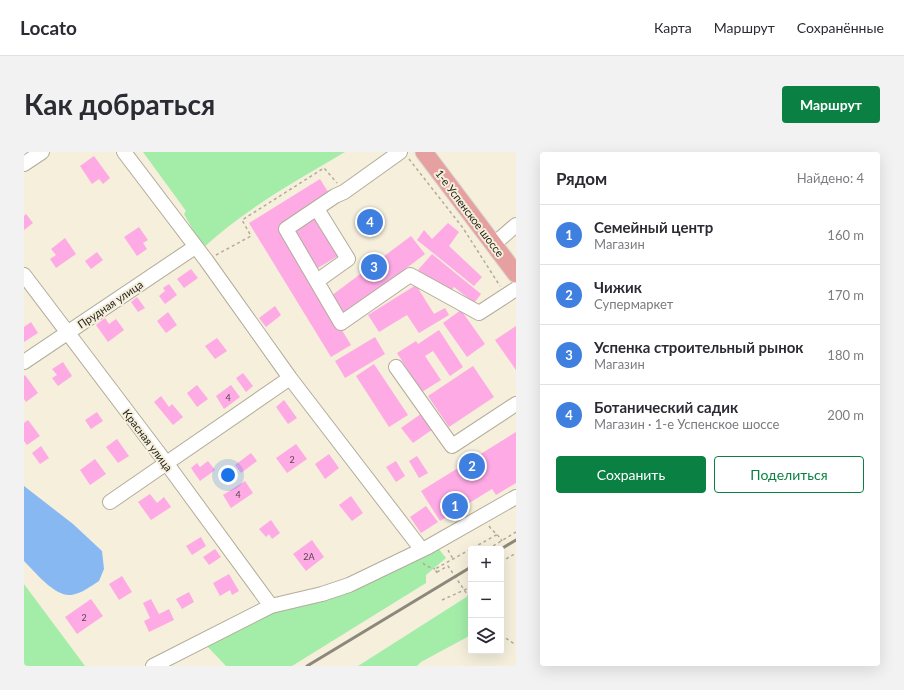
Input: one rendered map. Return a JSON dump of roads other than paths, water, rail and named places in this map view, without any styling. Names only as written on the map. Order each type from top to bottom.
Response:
[{"type":"main road","name":"1-е Успенское шоссе","points":[[424,152],[516,274]]},
{"type":"street","points":[[24,164],[42,152]]},
{"type":"street","points":[[124,152],[206,260],[290,378],[422,550]]},
{"type":"street","points":[[404,155],[286,229],[341,323],[410,275],[479,314],[512,291]]},
{"type":"street","points":[[317,209],[348,259],[317,281]]},
{"type":"street","points":[[494,244],[516,225]]},
{"type":"street","name":"Прудная улица","points":[[24,362],[195,247]]},
{"type":"street","name":"Красная улица","points":[[24,275],[167,464],[271,606]]},
{"type":"street","points":[[396,366],[452,446],[516,404]]},
{"type":"street","points":[[110,502],[290,378]]},
{"type":"street","points":[[154,666],[271,606],[322,594],[349,585],[422,550],[516,497]]},
{"type":"water","points":[[24,486],[73,524],[102,551],[104,569],[99,581],[86,590],[71,595],[65,595],[58,592],[39,577],[24,561]]},
{"type":"railway","points":[[504,547],[516,540]]},
{"type":"railway","points":[[307,666],[468,569]]},
{"type":"place","name":"Ботанический садик","points":[[370,222]]},
{"type":"place","name":"Успенка строительный рынок","points":[[374,267]]},
{"type":"place","name":"Чижик","points":[[472,466]]},
{"type":"place","name":"Семейный центр","points":[[455,506]]}]
